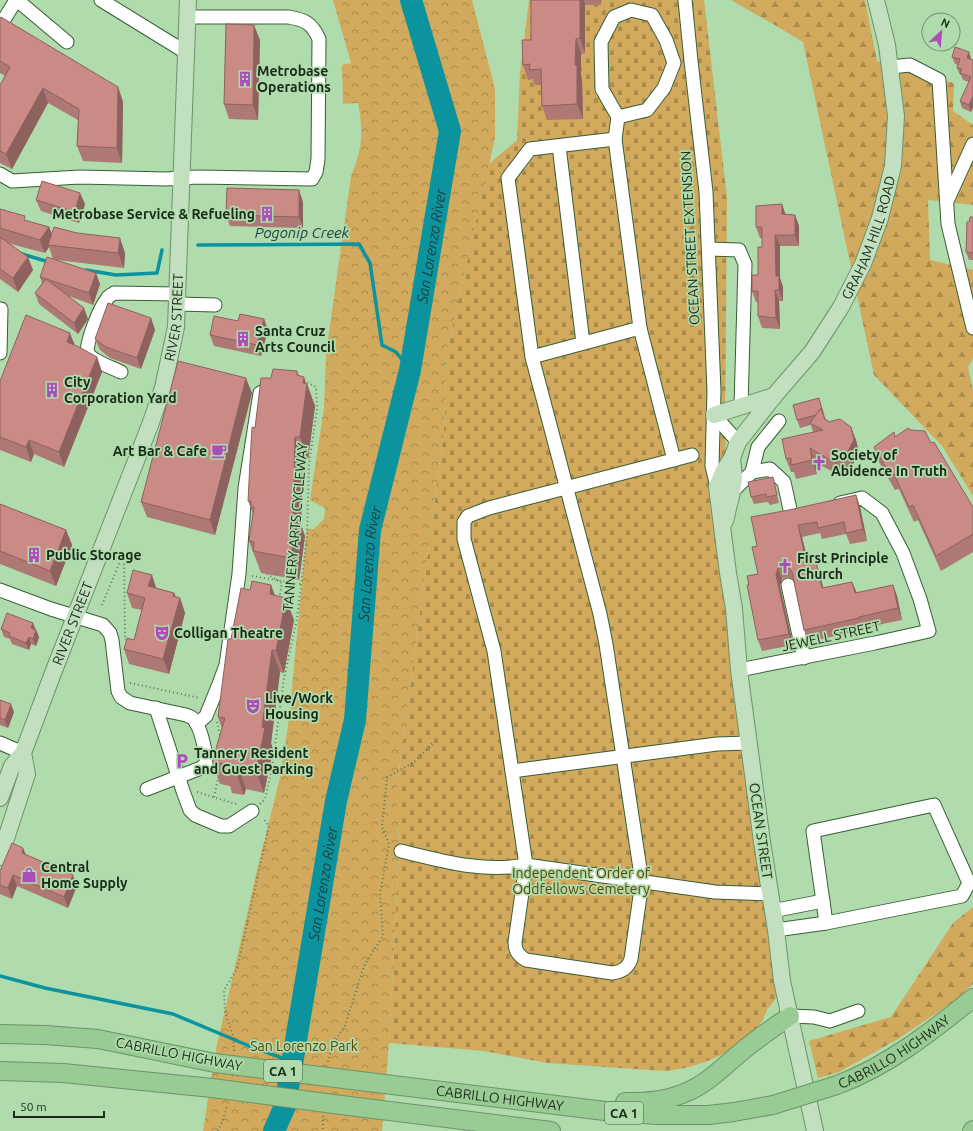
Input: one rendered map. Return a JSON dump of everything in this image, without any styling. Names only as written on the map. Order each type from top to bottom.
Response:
[{"type":"highway","name":"CABRILLO HIGHWAY","points":[[0,1034],[45,1035],[111,1041],[215,1063],[605,1111],[656,1115],[709,1115],[773,1105],[837,1085],[871,1070],[904,1050],[973,998]]},
{"type":"highway","points":[[475,1095],[631,1102],[667,1100],[701,1085],[756,1040],[790,1016]]},
{"type":"highway","points":[[0,1021],[45,1035]]},
{"type":"highway","name":"CABRILLO HIGHWAY","points":[[0,1071],[63,1073],[212,1088],[551,1131]]},
{"type":"highway","points":[[349,1106],[448,1131]]},
{"type":"main road","name":"RIVER STREET","points":[[0,798],[12,766],[23,753],[163,388],[176,327],[178,299],[188,0]]},
{"type":"main road","name":"GRAHAM HILL ROAD","points":[[738,442],[774,396],[812,352],[841,308],[863,264],[880,218],[893,166],[896,116],[887,45],[876,0]]},
{"type":"main road","points":[[714,415],[774,396]]},
{"type":"main road","name":"OCEAN STREET","points":[[738,442],[732,458],[723,472],[717,487],[734,609],[739,670],[782,981],[815,1131]]},
{"type":"main road","name":"OCEAN STREET","points":[[722,529],[732,492],[734,478],[732,458]]},
{"type":"main road","points":[[0,857],[27,774],[23,753]]},
{"type":"street","points":[[0,26],[16,0],[67,42]]},
{"type":"street","points":[[101,0],[187,53]]},
{"type":"street","name":"OCEAN STREET EXTENSION","points":[[685,0],[690,61],[706,192],[714,415]]},
{"type":"street","points":[[618,117],[648,110],[664,88],[674,63],[666,40],[652,15],[631,10],[614,17],[601,42],[602,89],[618,117],[615,139],[640,328],[674,460]]},
{"type":"street","points":[[0,174],[12,181],[80,177],[166,179],[182,177],[312,179],[316,172],[318,159],[319,39],[314,28],[303,20],[289,17],[188,17]]},
{"type":"street","points":[[890,67],[910,65],[939,80],[948,224],[973,328]]},
{"type":"street","points":[[615,139],[530,149],[508,178],[532,357],[566,488],[603,629],[642,882],[631,959],[625,969],[617,972],[590,970],[526,960],[518,954],[515,942],[526,865],[494,651],[464,539],[464,522],[468,516],[489,508],[566,488],[674,460],[692,455]]},
{"type":"street","points":[[947,201],[973,144]]},
{"type":"street","points":[[560,146],[583,343]]},
{"type":"street","points":[[709,249],[739,250],[745,264],[741,406]]},
{"type":"street","points":[[121,372],[92,359],[87,353],[87,347],[91,334],[107,298],[114,293],[178,299],[214,305]]},
{"type":"street","points":[[0,353],[1,309]]},
{"type":"street","points":[[532,357],[640,328]]},
{"type":"street","points":[[197,724],[206,716],[226,665],[239,574],[244,488],[260,393],[280,382]]},
{"type":"street","points":[[714,415],[738,442]]},
{"type":"street","name":"OCEAN STREET","points":[[714,415],[712,466],[717,487]]},
{"type":"street","points":[[732,492],[752,472],[758,447],[779,421]]},
{"type":"street","points":[[752,472],[770,469],[784,482],[791,514]]},
{"type":"street","name":"JEWELL STREET","points":[[739,670],[804,658],[929,631],[920,599],[903,553],[882,513],[862,498],[828,506]]},
{"type":"street","points":[[775,516],[806,510]]},
{"type":"street","points":[[788,585],[804,658]]},
{"type":"street","points":[[0,590],[51,609],[103,625],[110,633],[112,640],[118,691],[121,697],[130,703],[186,715],[193,718],[197,724],[207,756],[206,764],[201,768],[178,778],[147,789]]},
{"type":"street","points":[[156,708],[178,778],[190,810],[195,815],[221,826],[229,826],[256,812]]},
{"type":"street","points":[[0,743],[23,753]]},
{"type":"street","points":[[512,771],[622,755],[717,744],[749,744]]},
{"type":"street","points":[[776,930],[826,923],[962,896],[969,883],[934,805],[813,831],[826,923]]},
{"type":"street","points":[[401,851],[447,862],[477,867],[512,868],[526,865],[715,892],[770,894]]},
{"type":"street","points":[[772,911],[823,901]]},
{"type":"street","points":[[790,1016],[814,1017],[830,1021],[858,1011]]},
{"type":"path","name":"TANNERY ARTS CYCLEWAY","points":[[256,812],[265,799],[272,768],[284,678],[297,619],[307,536],[309,464],[317,409],[316,387],[299,378]]},
{"type":"path","points":[[102,605],[122,557],[124,558],[126,646]]},
{"type":"path","points":[[239,574],[301,584]]},
{"type":"path","points":[[268,574],[282,583],[279,599]]},
{"type":"path","points":[[327,1064],[333,1044],[345,1026],[364,966],[383,936],[380,894],[389,844],[382,828],[387,777],[413,763],[433,742]]},
{"type":"path","points":[[233,1057],[233,1036],[225,1012],[224,990],[237,969],[269,826],[256,812]]},
{"type":"path","points":[[218,1131],[223,1120],[228,1101]]},
{"type":"path","points":[[323,1113],[323,1131]]},
{"type":"green space","name":"San Lorenzo Park","points":[[333,0],[472,0],[495,89],[495,138],[447,350],[444,430],[397,786],[399,853],[389,1043],[382,1131],[203,1131],[216,1049],[280,778],[289,719],[307,529],[314,529],[324,519],[325,508],[310,500],[324,408],[326,354],[351,176],[358,158],[361,141],[361,123],[358,103],[343,104],[342,65],[351,63]]},
{"type":"green space","name":"Independent Order of Oddfellows Cemetery","points":[[529,0],[704,0],[727,198],[725,433],[732,571],[782,991],[767,1010],[760,1024],[740,1043],[717,1057],[704,1062],[664,1071],[547,1063],[484,1051],[389,1043],[399,853],[397,786],[444,430],[447,350],[489,164],[517,140],[520,73]]},
{"type":"green space","points":[[731,0],[865,0],[877,61],[954,83],[953,111],[973,125],[973,205],[928,200],[930,260],[973,270],[973,358],[968,367],[973,390],[973,496],[942,446],[874,375],[803,42]]},
{"type":"green space","points":[[973,907],[973,984],[953,1002],[898,1039],[839,1072],[818,1078],[809,1041],[891,1017],[953,923]]},
{"type":"building","points":[[531,0],[580,0],[580,38],[576,39],[575,65],[577,65],[577,104],[542,106],[541,69],[529,70],[530,64],[523,65],[522,40],[531,40]]},
{"type":"building","points":[[1,17],[118,87],[117,148],[77,146],[79,109],[43,88],[6,154],[0,151],[0,85],[10,67],[0,61]]},
{"type":"building","name":"Metrobase Operations","points":[[226,24],[254,25],[253,105],[224,104]]},
{"type":"building","points":[[961,49],[969,52],[967,58],[973,60],[973,96],[969,105],[960,101],[971,77],[960,73],[962,69],[957,68],[960,59],[952,57],[954,52],[961,52]]},
{"type":"building","points":[[42,181],[80,193],[75,212],[36,200]]},
{"type":"building","points":[[227,188],[299,190],[299,217],[226,215]]},
{"type":"building","points":[[782,204],[782,214],[795,215],[795,235],[775,235],[776,276],[779,276],[779,290],[775,290],[776,318],[758,316],[758,291],[752,291],[752,275],[758,275],[758,247],[762,247],[762,227],[756,227],[756,206]]},
{"type":"building","points":[[0,209],[25,216],[24,220],[49,227],[40,240],[0,228]]},
{"type":"building","points":[[970,217],[973,217],[973,253],[966,252],[967,222],[969,222]]},
{"type":"building","points":[[54,227],[77,233],[120,238],[118,253],[48,245]]},
{"type":"building","points":[[0,237],[28,257],[13,278],[0,269]]},
{"type":"building","points":[[47,257],[96,273],[89,293],[40,277]]},
{"type":"building","points":[[46,279],[84,308],[74,323],[35,293]]},
{"type":"building","points":[[108,303],[151,318],[137,358],[106,347],[95,339]]},
{"type":"building","points":[[240,314],[264,319],[257,345],[210,335],[214,316],[238,321]]},
{"type":"building","name":"City Corporation Yard","points":[[26,315],[70,333],[67,342],[97,357],[59,452],[29,440],[26,447],[0,437],[0,381]]},
{"type":"building","points":[[178,361],[246,378],[210,520],[141,502]]},
{"type":"building","points":[[273,369],[297,371],[297,375],[304,377],[303,383],[307,384],[300,437],[295,437],[293,514],[297,514],[291,558],[253,551],[254,542],[249,541],[254,507],[251,507],[251,501],[248,501],[252,427],[255,428],[261,378],[271,378]]},
{"type":"building","points":[[819,398],[823,413],[821,408],[816,415],[797,420],[793,405]]},
{"type":"building","points":[[821,408],[825,420],[828,422],[840,419],[851,427],[854,440],[847,453],[834,455],[837,464],[810,448],[812,460],[791,465],[791,458],[786,459],[782,439],[823,430],[810,423]]},
{"type":"building","points":[[908,428],[911,430],[925,431],[931,443],[934,442],[973,507],[973,534],[936,556],[913,505],[909,507],[894,474],[890,475],[874,447],[894,432],[895,437]]},
{"type":"building","points":[[773,477],[777,495],[767,497],[766,494],[751,497],[748,482]]},
{"type":"building","points":[[856,495],[863,529],[846,533],[844,522],[818,528],[817,522],[798,525],[807,564],[816,562],[822,588],[852,582],[855,593],[893,585],[898,608],[804,630],[792,572],[789,568],[783,566],[778,568],[776,575],[789,634],[758,640],[747,585],[749,585],[747,576],[758,574],[752,547],[757,546],[751,517]]},
{"type":"building","name":"Public Storage","points":[[0,504],[66,530],[50,571],[0,551]]},
{"type":"building","points":[[133,570],[152,575],[148,586],[174,593],[173,596],[180,598],[163,659],[124,649],[127,638],[134,640],[145,598],[127,593]]},
{"type":"building","name":"Live/Work Housing","points":[[252,581],[271,585],[270,594],[286,598],[276,651],[272,650],[262,727],[265,728],[256,771],[238,767],[236,773],[224,771],[226,764],[212,762],[225,718],[218,717],[228,639],[231,639],[241,588],[250,590]]},
{"type":"building","points":[[7,613],[33,623],[31,628],[36,630],[33,639],[29,637],[26,643],[9,636],[10,633],[1,629]]},
{"type":"building","points":[[0,700],[11,704],[5,720],[0,718]]},
{"type":"building","points":[[12,843],[23,848],[22,853],[73,875],[64,897],[13,875],[8,888],[0,885],[0,871]]},
{"type":"waterway","name":"San Lorenzo River","points":[[274,1131],[285,1106],[336,801],[355,720],[370,530],[410,370],[450,131],[411,0]]},
{"type":"waterway","name":"Pogonip Creek","points":[[198,245],[359,244],[370,263],[382,345],[396,352],[410,370]]},
{"type":"waterway","name":"Pogonip Creek","points":[[86,270],[116,275],[157,273],[162,250]]},
{"type":"waterway","name":"Pogonip Creek","points":[[22,254],[49,262]]},
{"type":"waterway","points":[[0,976],[45,988],[173,1014],[247,1045],[293,1062]]},
{"type":"place","name":"Metrobase Operations","points":[[245,79]]},
{"type":"place","name":"Metrobase Service & Refueling","points":[[267,214]]},
{"type":"place","name":"Santa Cruz Arts Council","points":[[243,339]]},
{"type":"place","name":"City Corporation Yard","points":[[52,390]]},
{"type":"place","name":"Art Bar & Cafe","points":[[219,451]]},
{"type":"place","name":"Society of Abidence In Truth","points":[[819,463]]},
{"type":"place","name":"Public Storage","points":[[34,555]]},
{"type":"place","name":"First Principle Church","points":[[785,566]]},
{"type":"place","name":"Colligan Theatre","points":[[162,633]]},
{"type":"place","name":"Live/Work Housing","points":[[253,706]]},
{"type":"place","name":"Tannery Resident and Guest Parking","points":[[182,761]]},
{"type":"place","name":"Central Home Supply","points":[[29,875]]}]
